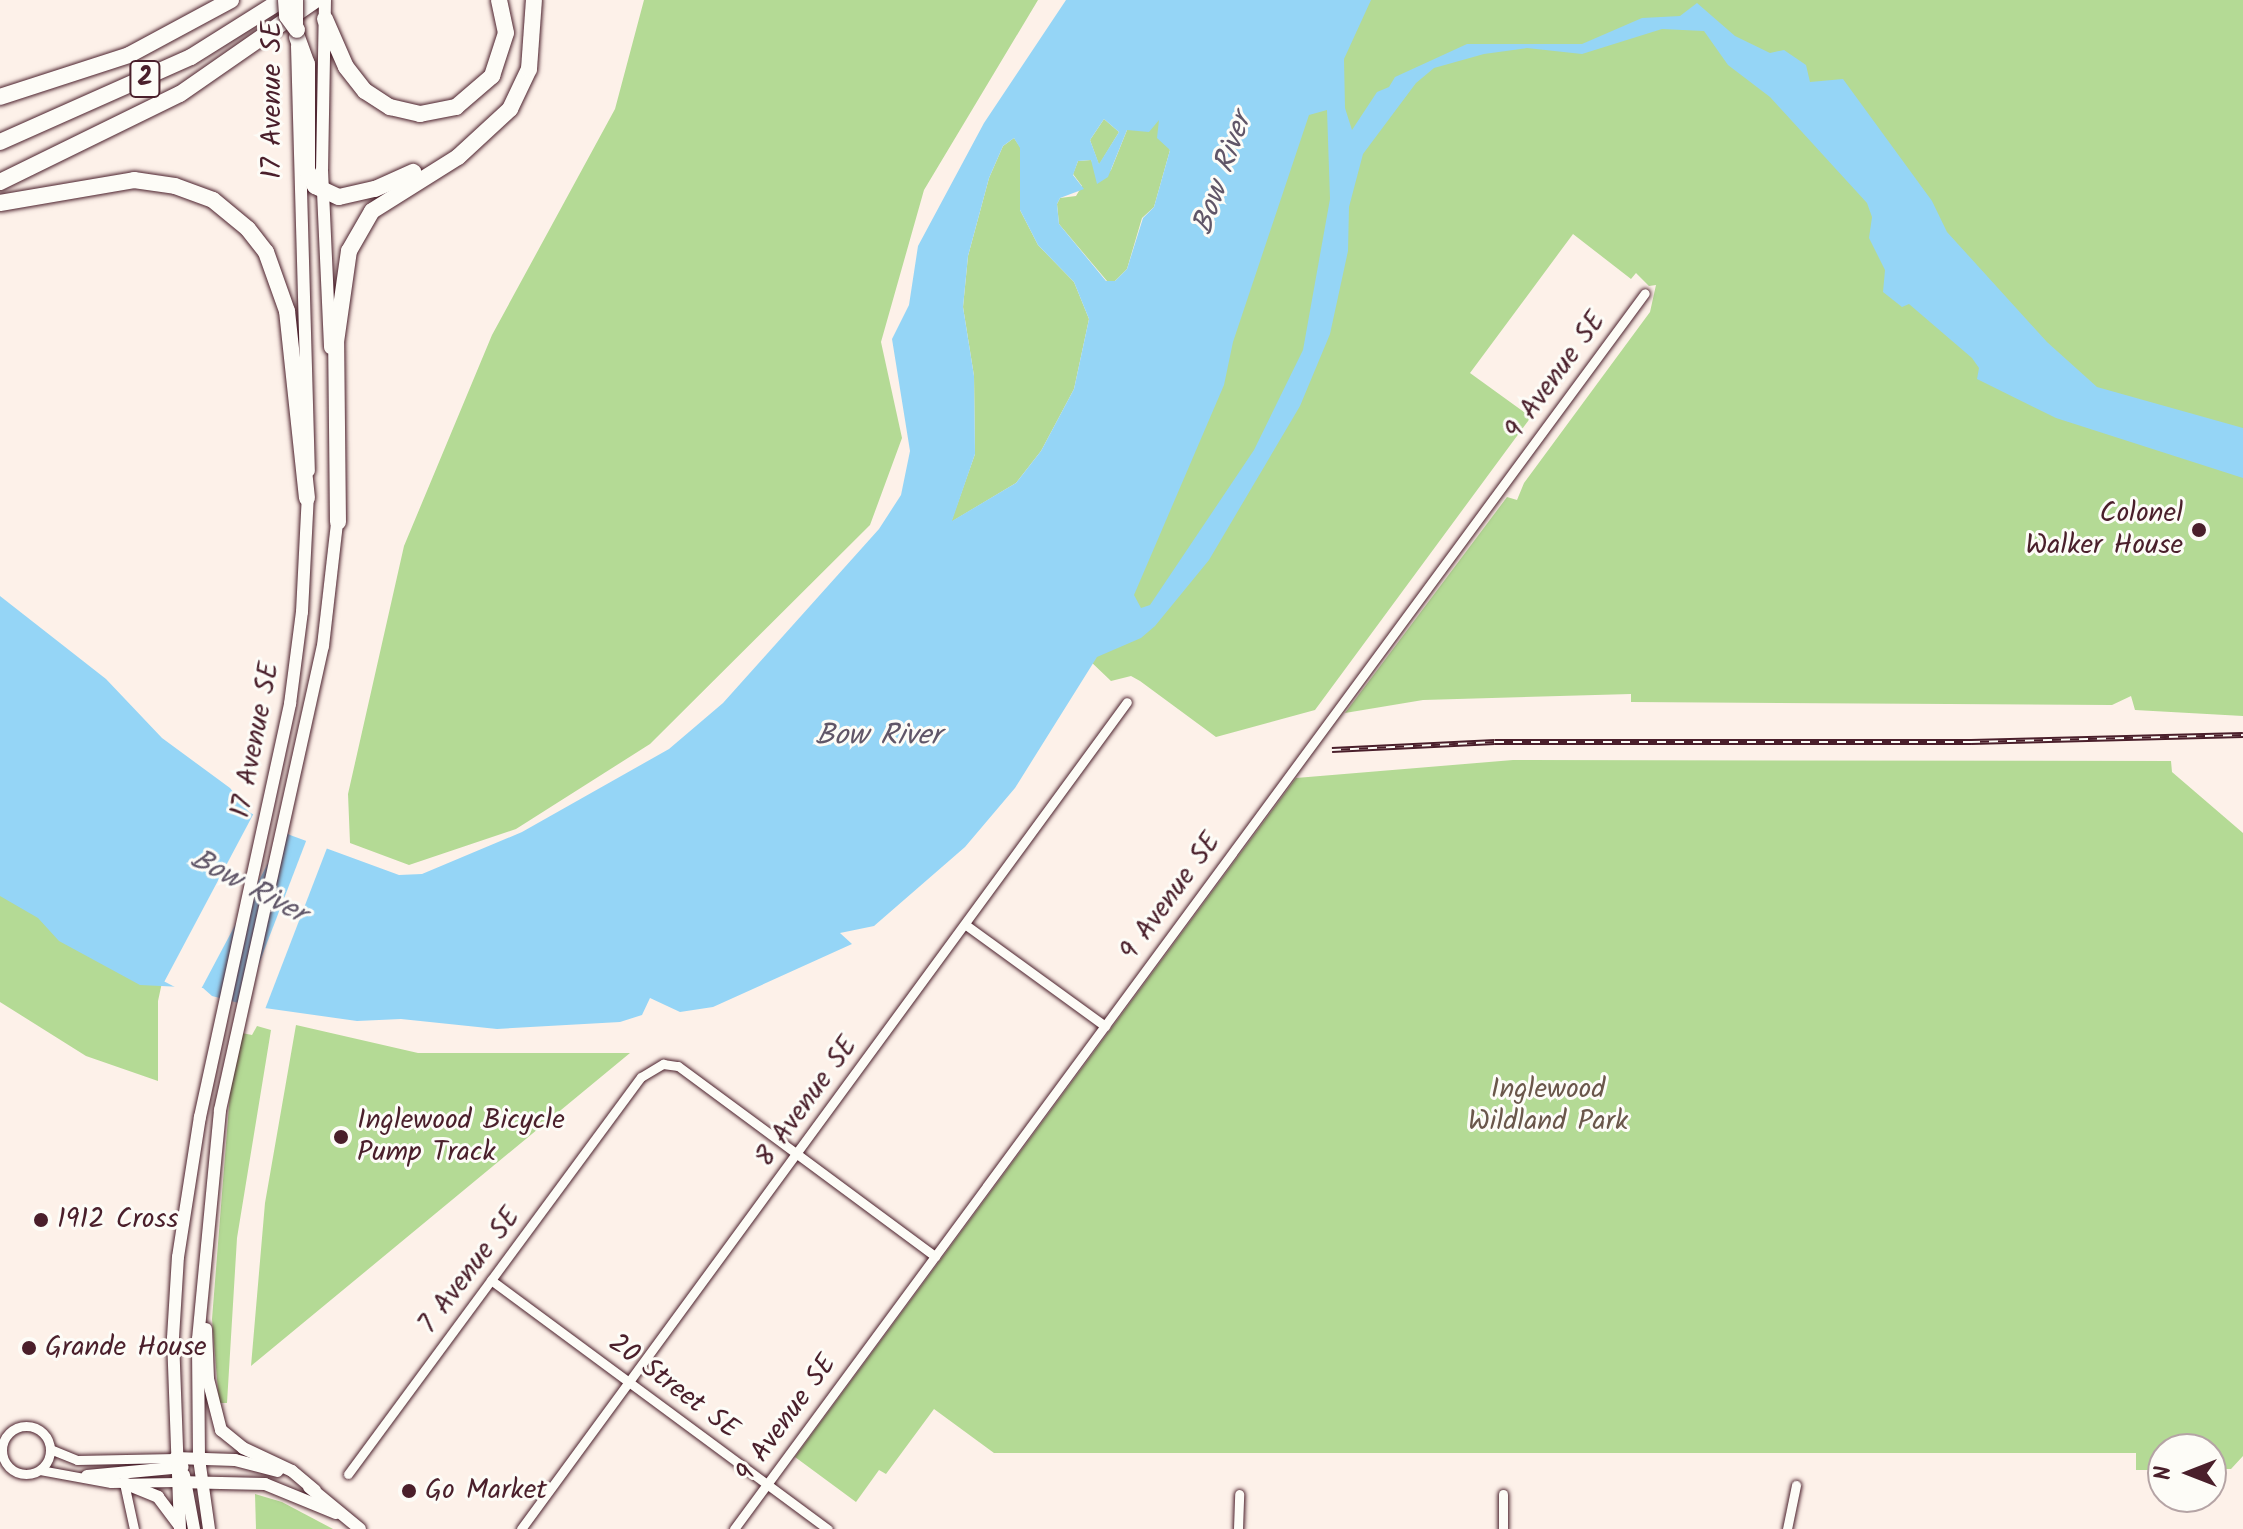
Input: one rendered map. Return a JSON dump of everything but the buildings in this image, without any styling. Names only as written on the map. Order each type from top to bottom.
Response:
[{"type":"highway","name":"2","points":[[0,97],[129,55],[231,0]]},
{"type":"highway","name":"2","points":[[0,142],[191,57],[284,0]]},
{"type":"highway","points":[[284,0],[287,16],[307,64],[307,170],[323,194],[339,197],[375,189],[486,134]]},
{"type":"highway","points":[[0,182],[180,94],[315,0]]},
{"type":"highway","points":[[325,19],[346,67],[365,91],[405,113],[428,113],[456,107],[492,76],[506,33],[499,0]]},
{"type":"highway","points":[[338,522],[336,342],[349,251],[372,211],[486,134],[510,109],[529,69],[534,0]]},
{"type":"highway","points":[[0,203],[134,180],[175,186],[213,200],[248,229],[266,252],[287,311],[307,498]]},
{"type":"main road","name":"17 Avenue SE","points":[[179,1472],[178,1257],[200,1117],[296,666],[311,452],[299,230],[297,0]]},
{"type":"main road","name":"17 Avenue SE","points":[[209,1529],[199,1459],[198,1352],[220,1110],[282,814],[323,646],[338,522],[323,194],[325,0]]},
{"type":"main road","points":[[204,1274],[208,1379],[221,1430],[243,1448],[292,1471],[360,1529]]},
{"type":"main road","points":[[179,1472],[199,1459],[255,1464],[315,1490]]},
{"type":"main road","points":[[179,1472],[180,1528]]},
{"type":"main road","points":[[179,1472],[194,1529]]},
{"type":"main road","points":[[87,1476],[179,1472],[203,1483],[265,1484],[342,1516]]},
{"type":"main road","points":[[124,1483],[158,1497],[180,1528]]},
{"type":"street","name":"9 Avenue SE","points":[[734,1529],[1645,293]]},
{"type":"street","name":"8 Avenue SE","points":[[521,1529],[1127,702]]},
{"type":"street","points":[[966,925],[1105,1026]]},
{"type":"street","name":"7 Avenue SE","points":[[348,1474],[641,1077],[663,1064],[678,1066],[796,1153]]},
{"type":"street","points":[[796,1153],[935,1256]]},
{"type":"street","name":"20 Street SE","points":[[491,1280],[828,1529]]},
{"type":"street","points":[[13,1470],[3,1456],[2,1441],[18,1427],[31,1426],[47,1437],[50,1449],[40,1470]]},
{"type":"street","points":[[50,1449],[77,1460],[179,1472]]},
{"type":"street","points":[[0,1465],[13,1470],[40,1470],[124,1483],[179,1472]]},
{"type":"street","points":[[124,1483],[134,1529]]},
{"type":"street","points":[[1787,1529],[1796,1485]]},
{"type":"street","points":[[1238,1529],[1239,1494]]},
{"type":"street","points":[[1503,1494],[1503,1529]]},
{"type":"green space","points":[[644,0],[1038,0],[924,190],[881,342],[902,438],[870,525],[650,744],[516,829],[409,865],[350,843],[348,794],[404,546],[492,335],[615,109]]},
{"type":"green space","points":[[1336,0],[2243,0],[2243,716],[2135,710],[2131,696],[2112,705],[1631,702],[1631,694],[1423,700],[1345,713],[1507,497],[1517,500],[1524,483],[1650,312],[1656,285],[1649,286],[1636,273],[1631,279],[1573,234],[1470,373],[1531,417],[1315,710],[1216,737],[1131,676],[1111,681],[1088,659]]},
{"type":"green space","points":[[1104,119],[1119,132],[1099,165],[1090,140]]},
{"type":"green space","points":[[1159,119],[1170,150],[1154,207],[1142,218],[1127,269],[1115,281],[1107,281],[1059,224],[1057,204],[1060,198],[1076,196],[1082,186],[1073,174],[1078,161],[1091,160],[1101,178],[1111,170],[1127,130]]},
{"type":"green space","points":[[1014,138],[1020,147],[1020,210],[1038,245],[1074,282],[1089,319],[1074,389],[1041,451],[1016,483],[951,522],[975,454],[974,376],[963,307],[968,256],[989,178],[1003,146]]},
{"type":"green space","name":"Inglewood Wildland Park","points":[[1513,760],[2171,761],[2172,772],[2243,833],[2243,1456],[2231,1469],[2227,1469],[2227,1433],[2147,1433],[2147,1470],[2136,1470],[2136,1453],[994,1453],[934,1409],[886,1474],[879,1470],[856,1502],[795,1457],[1296,778]]},
{"type":"green space","points":[[0,844],[166,964],[158,1001],[158,1081],[86,1056],[0,1002]]},
{"type":"green space","points":[[296,1025],[418,1053],[630,1053],[251,1366],[265,1203]]},
{"type":"green space","points":[[257,1026],[271,1030],[237,1238],[227,1403],[219,1403],[212,1319],[230,1093],[242,1033],[252,1035]]},
{"type":"green space","points":[[255,1494],[282,1502],[333,1529],[256,1529]]},
{"type":"water","name":"Bow River","points":[[1066,0],[1371,0],[1344,59],[1345,108],[1352,130],[1377,92],[1389,87],[1395,77],[1467,44],[1582,44],[1642,18],[1680,16],[1697,3],[1735,36],[1770,53],[1784,50],[1806,65],[1810,82],[1843,79],[1932,201],[1947,232],[2047,342],[2097,387],[2243,428],[2243,478],[2056,418],[1977,379],[1979,368],[1972,358],[1909,304],[1902,307],[1883,292],[1885,270],[1869,238],[1872,217],[1867,203],[1770,97],[1728,65],[1704,31],[1662,29],[1582,54],[1527,48],[1484,54],[1434,68],[1416,83],[1363,154],[1349,207],[1348,251],[1330,334],[1300,406],[1209,560],[1155,626],[1141,638],[1097,657],[1015,788],[965,847],[874,926],[840,933],[852,944],[713,1007],[680,1012],[650,998],[642,1015],[620,1022],[497,1029],[401,1019],[357,1021],[250,1006],[212,996],[203,988],[140,985],[59,941],[38,918],[0,896],[0,596],[106,679],[162,738],[230,788],[249,812],[290,835],[399,875],[422,874],[522,832],[669,749],[723,703],[879,529],[901,495],[910,451],[892,339],[909,305],[918,246],[984,123]],"holes":[[[1327,110],[1330,199],[1303,350],[1254,450],[1150,605],[1141,608],[1134,595],[1224,385],[1233,342],[1309,115]],[[1104,119],[1119,132],[1099,164],[1090,140]],[[1159,120],[1157,138],[1170,150],[1154,207],[1143,218],[1127,269],[1115,281],[1106,281],[1059,224],[1057,204],[1060,198],[1084,189],[1073,175],[1078,161],[1091,160],[1097,184],[1108,177],[1127,130],[1149,132]],[[1014,138],[1020,148],[1020,210],[1038,245],[1074,282],[1089,319],[1074,389],[1041,451],[1016,483],[952,521],[975,454],[974,376],[963,307],[968,256],[989,178],[1003,146]]]},
{"type":"pier","points":[[255,811],[287,828],[196,998],[164,981]]},
{"type":"pier","points":[[308,836],[329,844],[264,1013],[243,1005]]},
{"type":"railway","points":[[1332,750],[1495,742],[1971,742],[2243,735]]},
{"type":"place","name":"Colonel Walker House","points":[[2199,530]]},
{"type":"place","name":"Inglewood Bicycle Pump Track","points":[[341,1137]]},
{"type":"place","name":"1912 Cross","points":[[41,1220]]},
{"type":"place","name":"Grande House","points":[[29,1348]]},
{"type":"place","name":"Go Market","points":[[409,1491]]}]
